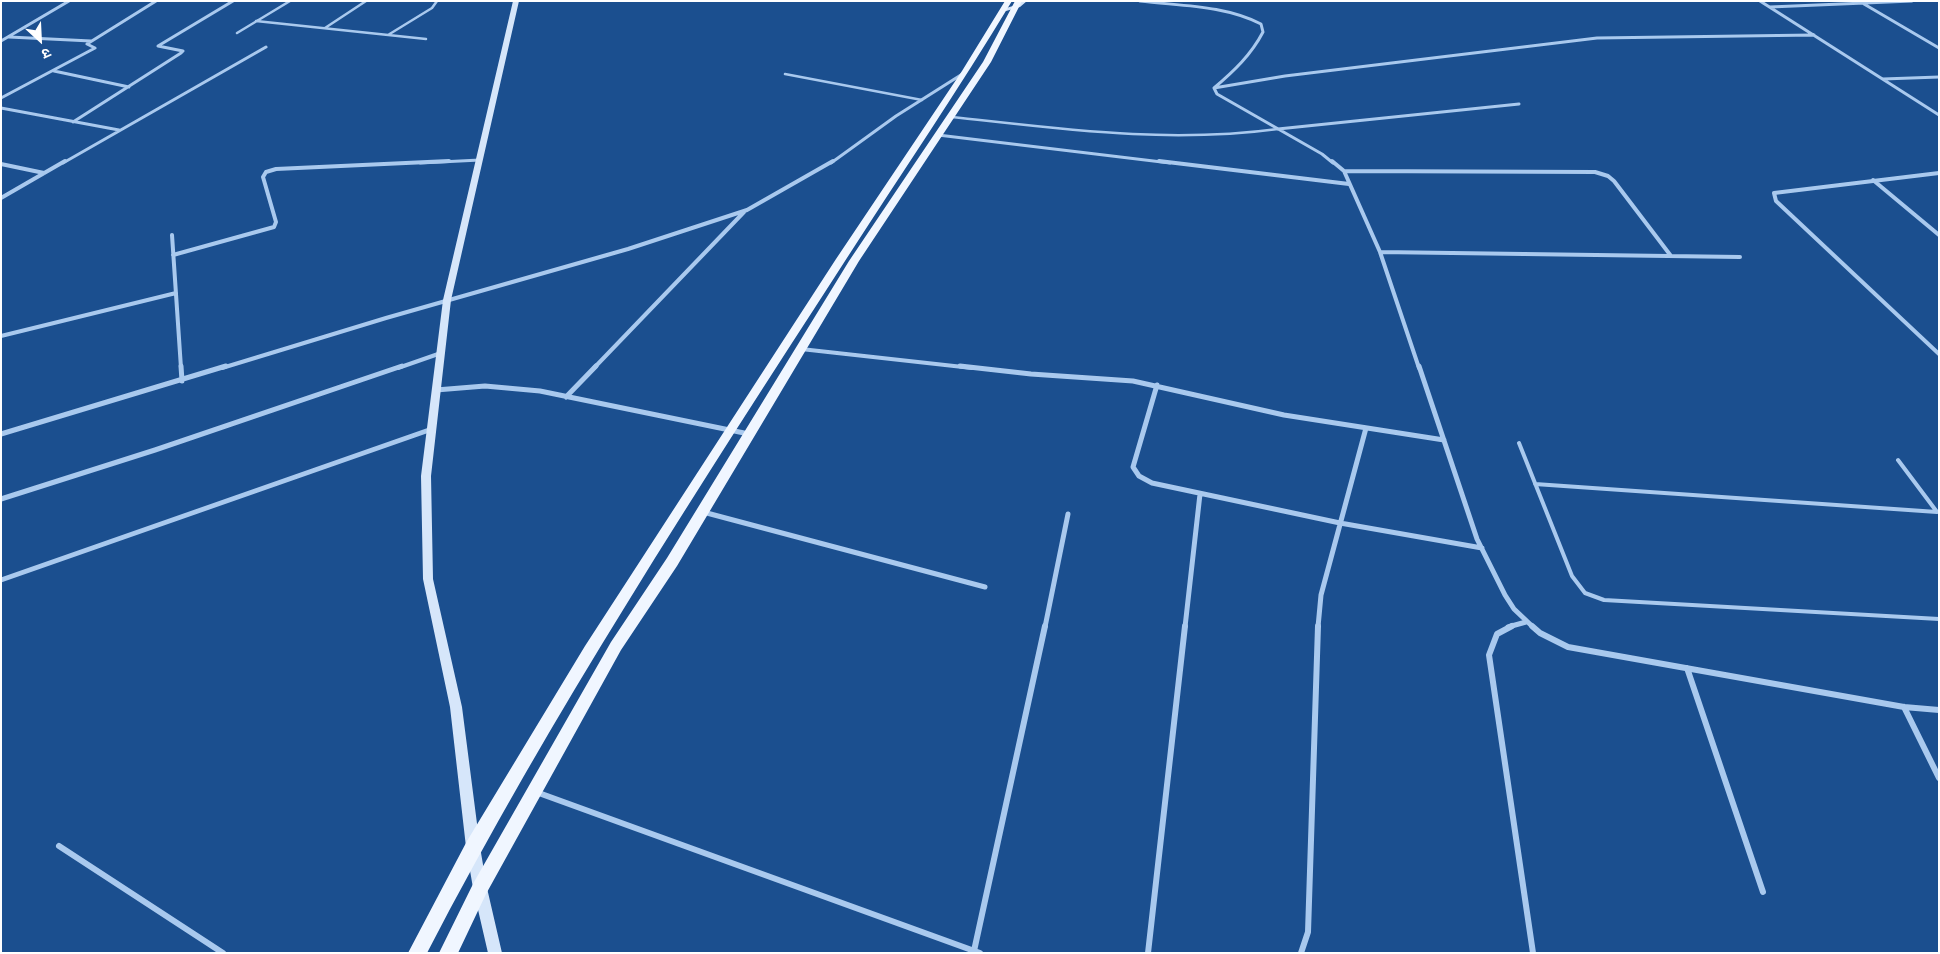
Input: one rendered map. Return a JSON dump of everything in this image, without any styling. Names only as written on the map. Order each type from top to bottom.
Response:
[{"type":"main road","points":[[448,953],[480,888],[616,646],[672,562],[801,349],[846,263],[966,71],[1015,4]]},
{"type":"main road","points":[[418,953],[473,847],[590,650],[731,430],[846,263],[951,117],[987,62],[1015,4]]},
{"type":"street","points":[[1,41],[70,1]]},
{"type":"street","points":[[1,98],[96,48],[87,44],[156,1]]},
{"type":"street","points":[[73,122],[183,51],[158,46],[161,43],[233,1]]},
{"type":"street","points":[[494,953],[473,847],[456,707],[428,579],[426,476],[447,300],[516,1]]},
{"type":"street","points":[[1140,1],[1234,14],[1252,18],[1260,24],[1263,32],[1255,47],[1238,68],[1214,88]]},
{"type":"street","points":[[1760,1],[1939,115]]},
{"type":"street","points":[[1770,7],[1912,1]]},
{"type":"street","points":[[1864,4],[1939,48]]},
{"type":"street","points":[[1214,88],[1285,76],[1597,38],[1814,35]]},
{"type":"street","points":[[9,37],[91,41]]},
{"type":"street","points":[[1,198],[266,47]]},
{"type":"street","points":[[53,71],[129,87]]},
{"type":"street","points":[[1,434],[94,409],[338,332],[691,230],[746,210],[832,162],[896,116],[966,71]]},
{"type":"street","points":[[1883,79],[1939,78]]},
{"type":"street","points":[[1214,88],[1217,94],[1334,162],[1344,171],[1380,252],[1482,548],[1505,596],[1526,622],[1553,640],[1568,647],[1904,707],[1939,710]]},
{"type":"street","points":[[1278,129],[1519,104]]},
{"type":"street","points":[[1,108],[119,130]]},
{"type":"street","points":[[938,135],[1349,184]]},
{"type":"street","points":[[173,255],[274,227],[276,222],[263,177],[266,172],[276,169],[480,160]]},
{"type":"street","points":[[1,164],[44,173]]},
{"type":"street","points":[[1344,171],[1595,172],[1608,176],[1614,181],[1671,256]]},
{"type":"street","points":[[1939,173],[1774,193],[1776,200],[1939,354]]},
{"type":"street","points":[[1873,180],[1939,235]]},
{"type":"street","points":[[566,397],[746,210]]},
{"type":"street","points":[[172,235],[182,381]]},
{"type":"street","points":[[1380,252],[1740,257]]},
{"type":"street","points":[[1,336],[176,293]]},
{"type":"street","points":[[801,349],[1031,374],[1133,381],[1284,415],[1444,440]]},
{"type":"street","points":[[1,499],[155,450],[440,353]]},
{"type":"street","points":[[436,390],[486,386],[524,389],[749,434]]},
{"type":"street","points":[[1157,386],[1133,467],[1139,476],[1152,483],[1340,523],[1482,548]]},
{"type":"street","points":[[1,580],[432,428]]},
{"type":"street","points":[[1300,953],[1308,932],[1316,656],[1321,595],[1366,428]]},
{"type":"street","points":[[1148,953],[1200,494]]},
{"type":"street","points":[[702,512],[985,587]]},
{"type":"street","points":[[534,792],[977,952],[1068,514]]},
{"type":"street","points":[[1526,622],[1505,626],[1497,633],[1491,643],[1490,655],[1532,953]]},
{"type":"street","points":[[1687,668],[1763,892]]},
{"type":"street","points":[[1904,707],[1939,778]]},
{"type":"street","points":[[59,846],[223,953]]},
{"type":"lane","points":[[237,33],[290,1]]},
{"type":"lane","points":[[325,28],[366,1]]},
{"type":"lane","points":[[388,35],[432,8],[437,1]]},
{"type":"lane","points":[[256,22],[426,39]]},
{"type":"lane","points":[[784,74],[922,100]]},
{"type":"lane","points":[[951,117],[1186,138],[1226,136],[1278,129]]},
{"type":"lane","points":[[1518,443],[1572,576],[1585,593],[1604,600],[1939,619]]},
{"type":"lane","points":[[1898,460],[1938,512]]},
{"type":"lane","points":[[1535,484],[1938,512]]}]
